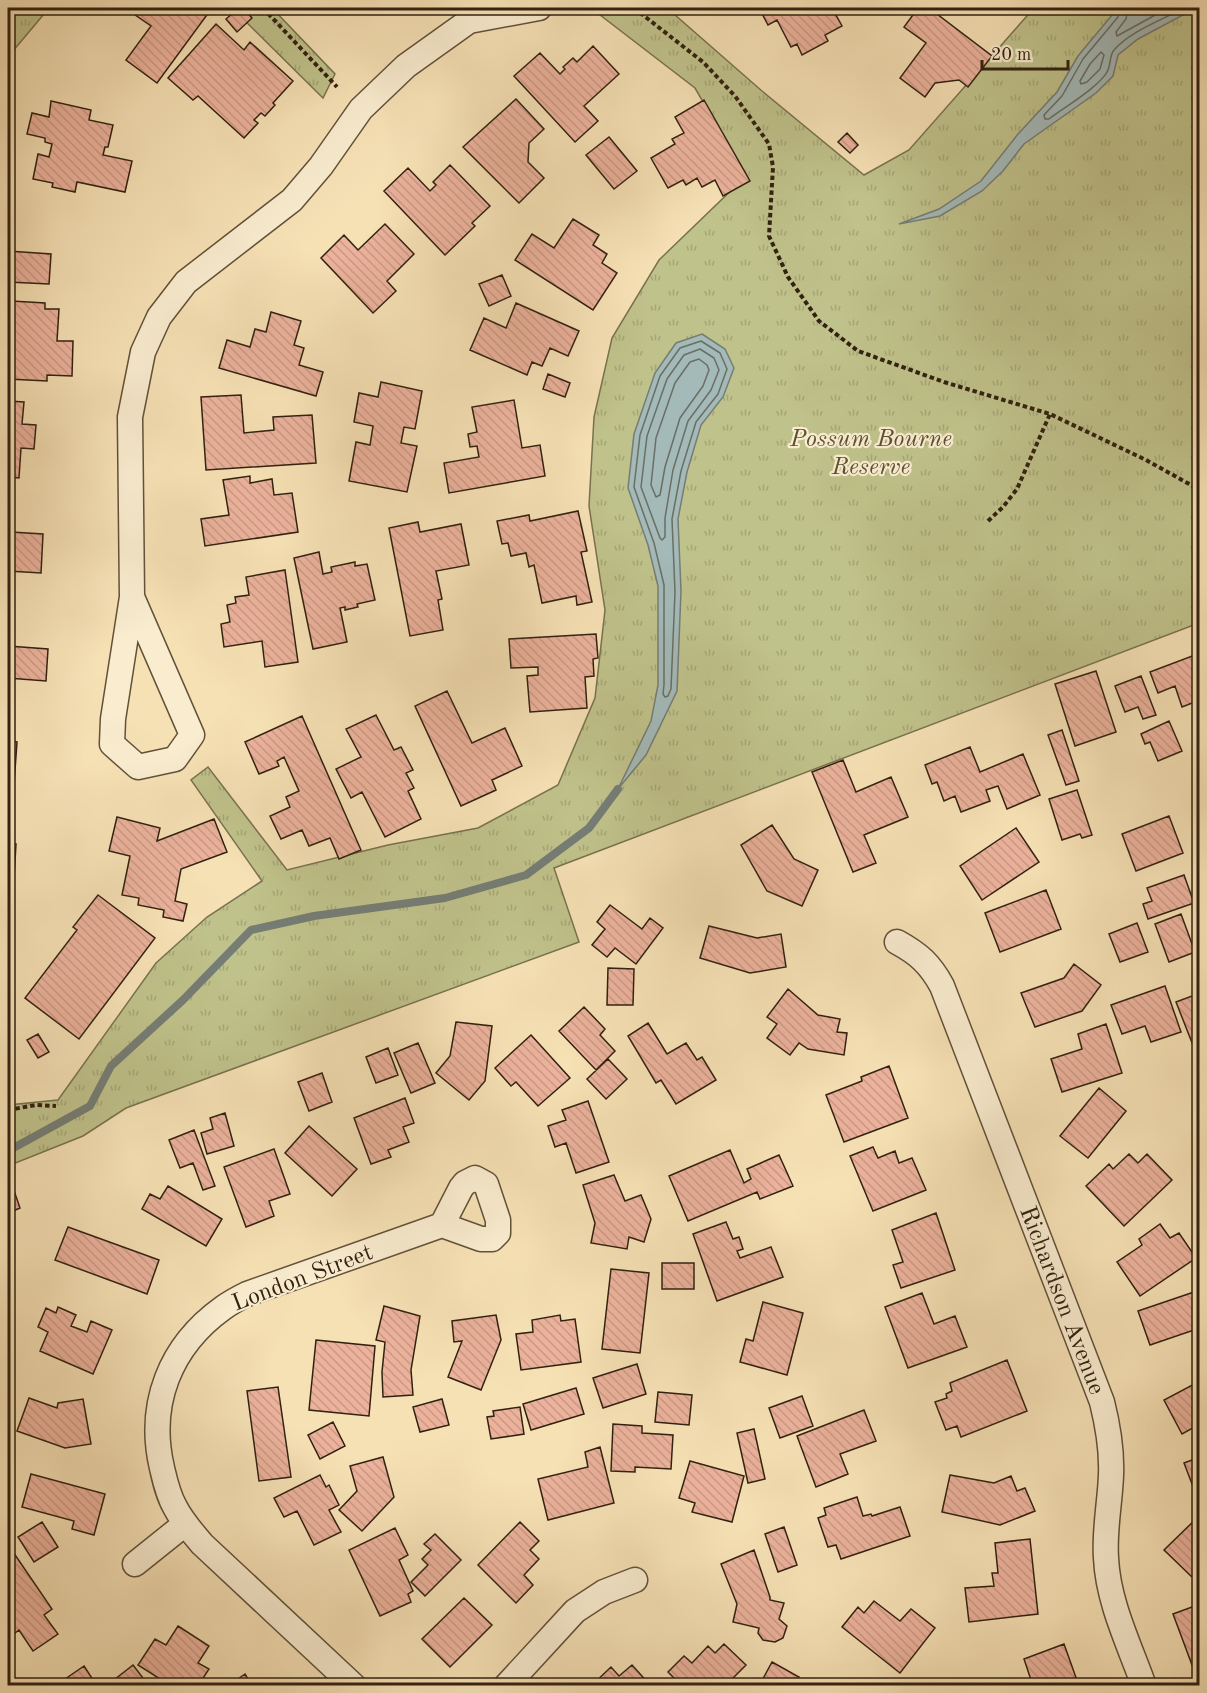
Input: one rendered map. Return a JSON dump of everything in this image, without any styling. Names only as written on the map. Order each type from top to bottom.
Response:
[{"type":"street","points":[[132,597],[192,735],[175,759],[138,767],[112,744],[113,719],[132,597],[130,417],[143,352],[159,317],[186,282],[292,200],[321,166],[361,109],[406,66],[473,14],[539,8]]},
{"type":"street","name":"Richardson Avenue","points":[[897,942],[916,952],[928,963],[942,986],[1102,1402],[1107,1426],[1111,1474],[1106,1532],[1108,1582],[1144,1686]]},
{"type":"street","name":"London Street","points":[[354,1686],[202,1544],[185,1524],[174,1506],[166,1484],[157,1436],[158,1413],[169,1372],[179,1353],[193,1336],[224,1307],[247,1294],[442,1225]]},
{"type":"street","points":[[135,1564],[185,1524]]},
{"type":"street","points":[[506,1686],[576,1611],[604,1592],[635,1580]]},
{"type":"path","points":[[263,8],[337,87]]},
{"type":"path","points":[[634,8],[703,62],[735,96],[769,144],[772,167],[769,236],[788,277],[819,321],[858,351],[944,382],[1050,414],[1146,460],[1200,490]]},
{"type":"path","points":[[988,521],[1017,489],[1050,414]]},
{"type":"path","points":[[8,1110],[36,1105],[57,1106]]},
{"type":"green space","points":[[8,8],[49,8],[8,57]]},
{"type":"green space","points":[[232,8],[272,8],[335,74],[323,98]]},
{"type":"green space","name":"Possum Bourne Reserve","points":[[591,8],[667,8],[762,91],[864,175],[909,150],[1034,8],[1199,8],[1199,623],[554,868],[579,942],[126,1108],[83,1136],[8,1166],[8,1105],[58,1100],[156,963],[207,917],[262,881],[191,780],[208,767],[287,870],[388,845],[478,828],[558,785],[595,698],[605,610],[589,506],[594,417],[612,338],[659,260],[746,176],[695,88]]},
{"type":"water","points":[[1115,8],[1188,8],[1183,15],[1138,39],[1118,55],[1113,76],[1096,93],[1024,144],[1003,171],[982,191],[940,216],[899,224],[939,209],[981,181],[1018,134],[1057,92],[1078,56],[1113,14]]},
{"type":"water","points":[[702,334],[725,349],[734,368],[723,397],[701,425],[687,472],[678,519],[681,591],[677,691],[646,755],[618,789],[651,721],[658,685],[658,586],[648,545],[628,488],[634,434],[655,373],[676,343]]},
{"type":"building","points":[[125,8],[212,8],[157,83],[126,60],[151,26]]},
{"type":"building","points":[[239,8],[243,8],[252,18],[237,32],[226,19]]},
{"type":"building","points":[[297,8],[325,8],[316,12],[308,9],[303,14]]},
{"type":"building","points":[[759,8],[825,8],[826,10],[832,8],[842,26],[825,35],[828,41],[802,55],[797,44],[791,47],[777,20],[768,25]]},
{"type":"building","points":[[918,8],[929,8],[992,56],[968,87],[959,80],[935,83],[925,97],[900,78],[926,43],[904,27]]},
{"type":"building","points":[[216,24],[244,50],[250,42],[293,81],[273,103],[275,105],[265,116],[261,113],[254,120],[258,123],[244,138],[198,96],[193,100],[168,78]]},
{"type":"building","points":[[593,46],[619,74],[584,106],[598,121],[575,142],[514,76],[540,53],[560,74],[565,69],[563,67],[573,58],[577,62]]},
{"type":"building","points":[[516,99],[544,129],[529,143],[528,162],[544,178],[519,203],[463,147]]},
{"type":"building","points":[[704,100],[750,181],[723,196],[715,180],[702,187],[697,178],[686,185],[683,180],[668,188],[651,158],[675,144],[672,139],[684,133],[675,117]]},
{"type":"building","points":[[51,101],[91,110],[89,120],[113,125],[108,147],[105,147],[103,155],[132,161],[125,192],[77,182],[75,192],[52,187],[53,183],[33,179],[38,154],[49,157],[52,144],[45,142],[45,138],[27,134],[32,113],[49,117]]},
{"type":"building","points":[[847,133],[858,145],[850,153],[838,142]]},
{"type":"building","points":[[609,137],[637,171],[614,189],[586,155]]},
{"type":"building","points":[[450,165],[490,206],[472,223],[475,226],[445,255],[384,191],[408,168],[430,191],[436,185],[433,182]]},
{"type":"building","points":[[573,219],[599,235],[593,245],[607,254],[602,263],[617,273],[593,310],[515,260],[532,234],[554,248]]},
{"type":"building","points":[[385,224],[414,254],[387,281],[396,291],[373,313],[321,258],[344,235],[358,250]]},
{"type":"building","points":[[8,251],[51,254],[49,284],[8,282]]},
{"type":"building","points":[[502,275],[511,296],[489,306],[479,284]]},
{"type":"building","points":[[11,301],[45,303],[45,309],[59,309],[57,341],[73,341],[72,376],[47,375],[47,381],[8,379],[8,307],[11,307]]},
{"type":"building","points":[[516,303],[579,331],[568,356],[550,348],[542,366],[532,362],[527,375],[470,350],[484,318],[506,328]]},
{"type":"building","points":[[271,312],[301,321],[294,345],[304,348],[299,365],[323,372],[316,396],[219,368],[227,340],[250,347],[255,329],[266,332]]},
{"type":"building","points":[[548,374],[570,383],[565,397],[543,389]]},
{"type":"building","points":[[381,382],[422,391],[415,429],[404,427],[401,443],[417,446],[407,492],[349,481],[356,442],[370,445],[373,426],[354,422],[359,393],[378,397]]},
{"type":"building","points":[[241,395],[244,433],[274,430],[273,417],[312,415],[316,463],[206,470],[201,397]]},
{"type":"building","points":[[514,400],[522,448],[540,445],[545,476],[449,493],[444,463],[479,457],[477,446],[470,447],[468,434],[477,432],[472,407]]},
{"type":"building","points":[[8,401],[24,402],[22,424],[36,425],[34,449],[21,448],[19,478],[8,477]]},
{"type":"building","points":[[250,476],[250,483],[272,479],[274,495],[292,493],[298,532],[205,546],[201,519],[229,515],[223,480]]},
{"type":"building","points":[[578,511],[587,551],[581,552],[592,602],[577,605],[576,596],[542,603],[534,565],[529,567],[526,553],[511,556],[508,543],[502,544],[497,521],[529,515],[530,521]]},
{"type":"building","points":[[8,519],[12,519],[11,532],[43,534],[41,573],[8,571]]},
{"type":"building","points":[[418,522],[420,532],[461,524],[469,565],[436,571],[442,599],[438,600],[443,630],[410,636],[389,528]]},
{"type":"building","points":[[319,552],[323,574],[332,572],[331,567],[355,562],[355,566],[367,564],[375,600],[357,604],[358,607],[345,610],[345,607],[340,608],[347,642],[313,649],[294,558]]},
{"type":"building","points":[[285,570],[298,662],[265,667],[262,641],[224,647],[221,624],[230,622],[227,605],[236,603],[235,597],[249,595],[246,577]]},
{"type":"building","points":[[596,634],[598,658],[593,659],[594,676],[585,677],[587,708],[530,712],[527,676],[538,675],[538,667],[511,668],[509,639]]},
{"type":"building","points":[[8,646],[48,649],[46,681],[8,678]]},
{"type":"building","points":[[1200,653],[1200,700],[1182,707],[1175,686],[1158,693],[1150,672]]},
{"type":"building","points":[[1096,671],[1116,732],[1075,746],[1055,684]]},
{"type":"building","points":[[1141,676],[1156,715],[1143,719],[1138,707],[1125,712],[1115,686]]},
{"type":"building","points":[[447,691],[472,743],[505,728],[522,766],[492,780],[496,790],[461,806],[415,706]]},
{"type":"building","points":[[376,715],[394,750],[401,747],[413,770],[406,773],[414,788],[408,791],[421,819],[385,837],[362,792],[351,798],[336,769],[361,757],[346,729]]},
{"type":"building","points":[[302,716],[361,850],[339,859],[330,838],[309,846],[302,830],[281,839],[270,816],[290,807],[286,797],[299,791],[284,757],[277,761],[279,766],[259,774],[245,742]]},
{"type":"building","points":[[1169,721],[1182,751],[1158,761],[1150,742],[1145,744],[1141,734]]},
{"type":"building","points":[[1062,730],[1079,781],[1066,785],[1048,735]]},
{"type":"building","points":[[8,741],[17,742],[14,784],[8,784]]},
{"type":"building","points":[[970,747],[980,772],[1023,754],[1040,795],[1007,809],[998,786],[986,790],[990,801],[961,812],[955,796],[944,801],[937,782],[932,784],[925,765]]},
{"type":"building","points":[[843,760],[856,792],[891,777],[908,817],[864,835],[876,863],[853,872],[812,772]]},
{"type":"building","points":[[1077,790],[1092,835],[1082,838],[1080,834],[1062,840],[1049,799]]},
{"type":"building","points":[[1169,816],[1183,853],[1136,871],[1122,834]]},
{"type":"building","points":[[117,817],[160,828],[157,841],[214,819],[227,852],[181,869],[175,901],[187,904],[183,921],[163,917],[164,910],[138,905],[139,898],[122,895],[130,856],[109,851]]},
{"type":"building","points":[[772,825],[794,859],[818,870],[802,906],[767,891],[741,845]]},
{"type":"building","points":[[1016,828],[1039,862],[982,900],[960,866]]},
{"type":"building","points":[[8,843],[16,844],[14,878],[8,878]]},
{"type":"building","points":[[1184,875],[1194,903],[1148,919],[1143,904],[1152,901],[1147,888]]},
{"type":"building","points":[[1046,890],[1061,929],[1000,952],[985,913]]},
{"type":"building","points":[[98,895],[155,938],[79,1039],[25,998],[77,930],[73,927]]},
{"type":"building","points":[[610,905],[642,929],[650,918],[663,928],[636,964],[615,948],[607,957],[592,945],[605,929],[597,922]]},
{"type":"building","points":[[1181,914],[1195,952],[1169,962],[1155,924]]},
{"type":"building","points":[[1137,923],[1148,952],[1120,962],[1109,934]]},
{"type":"building","points":[[709,926],[757,938],[781,934],[786,967],[750,973],[700,958]]},
{"type":"building","points":[[1074,964],[1101,985],[1082,1011],[1035,1027],[1021,993],[1064,978]]},
{"type":"building","points":[[608,968],[634,969],[633,1005],[607,1005]]},
{"type":"building","points":[[1165,986],[1181,1032],[1151,1042],[1145,1026],[1122,1034],[1111,1005]]},
{"type":"building","points":[[788,989],[818,1015],[840,1019],[837,1032],[847,1033],[844,1055],[808,1049],[799,1043],[790,1055],[767,1038],[777,1024],[767,1017]]},
{"type":"building","points":[[1200,993],[1200,1063],[1176,1002]]},
{"type":"building","points":[[584,1007],[605,1029],[600,1035],[615,1051],[596,1070],[559,1031]]},
{"type":"building","points":[[456,1022],[492,1026],[485,1081],[469,1100],[436,1073],[450,1056]]},
{"type":"building","points":[[648,1023],[667,1054],[686,1043],[697,1060],[702,1057],[716,1080],[676,1104],[661,1080],[656,1083],[628,1036]]},
{"type":"building","points":[[1106,1024],[1122,1073],[1062,1092],[1051,1059],[1082,1049],[1078,1034]]},
{"type":"building","points":[[38,1034],[49,1052],[38,1058],[27,1040]]},
{"type":"building","points":[[531,1035],[570,1078],[538,1106],[516,1082],[511,1086],[495,1068]]},
{"type":"building","points":[[418,1043],[435,1083],[411,1093],[394,1053]]},
{"type":"building","points":[[388,1048],[398,1075],[376,1083],[366,1057]]},
{"type":"building","points":[[608,1059],[627,1079],[606,1099],[587,1079]]},
{"type":"building","points":[[889,1066],[908,1118],[844,1142],[826,1095],[862,1081],[861,1077]]},
{"type":"building","points":[[322,1073],[332,1102],[309,1111],[298,1082]]},
{"type":"building","points":[[1099,1088],[1126,1111],[1088,1158],[1060,1136]]},
{"type":"building","points":[[405,1098],[414,1123],[403,1127],[409,1142],[388,1150],[391,1157],[371,1164],[354,1118]]},
{"type":"building","points":[[588,1101],[609,1162],[576,1173],[566,1143],[555,1147],[548,1126],[566,1120],[562,1110]]},
{"type":"building","points":[[225,1113],[234,1146],[207,1154],[201,1133],[213,1129],[210,1118]]},
{"type":"building","points":[[309,1126],[357,1169],[332,1196],[285,1153]]},
{"type":"building","points":[[194,1130],[215,1186],[203,1190],[193,1163],[180,1168],[169,1140]]},
{"type":"building","points":[[873,1147],[878,1158],[895,1151],[899,1163],[912,1158],[926,1190],[873,1211],[850,1156]]},
{"type":"building","points":[[274,1149],[290,1194],[269,1201],[274,1216],[246,1227],[224,1167]]},
{"type":"building","points":[[730,1150],[744,1183],[751,1179],[747,1169],[779,1155],[793,1186],[760,1199],[757,1192],[688,1221],[669,1176]]},
{"type":"building","points":[[1129,1154],[1138,1163],[1147,1154],[1172,1180],[1124,1226],[1086,1186],[1109,1164],[1113,1169]]},
{"type":"building","points":[[614,1175],[625,1201],[641,1195],[651,1219],[644,1242],[629,1237],[627,1249],[591,1243],[595,1223],[583,1185]]},
{"type":"building","points":[[8,1176],[20,1208],[8,1213]]},
{"type":"building","points":[[168,1186],[222,1219],[206,1246],[142,1209],[150,1194],[160,1199]]},
{"type":"building","points":[[936,1213],[955,1270],[901,1288],[893,1265],[903,1262],[892,1230]]},
{"type":"building","points":[[726,1222],[733,1239],[739,1237],[743,1249],[737,1251],[740,1258],[771,1247],[783,1277],[717,1301],[693,1234]]},
{"type":"building","points":[[1160,1224],[1170,1238],[1179,1233],[1196,1258],[1140,1296],[1117,1262],[1142,1245],[1139,1239]]},
{"type":"building","points":[[68,1227],[159,1260],[147,1294],[55,1260]]},
{"type":"building","points":[[662,1263],[694,1263],[694,1289],[662,1289]]},
{"type":"building","points":[[611,1269],[649,1273],[640,1353],[602,1349]]},
{"type":"building","points":[[1197,1291],[1200,1299],[1200,1328],[1150,1345],[1138,1311]]},
{"type":"building","points":[[922,1293],[934,1324],[955,1316],[967,1347],[908,1368],[885,1307]]},
{"type":"building","points":[[763,1302],[803,1313],[787,1375],[740,1362],[746,1339],[753,1341]]},
{"type":"building","points":[[384,1306],[420,1316],[411,1370],[413,1395],[383,1397],[382,1372],[385,1342],[376,1340]]},
{"type":"building","points":[[58,1307],[76,1315],[71,1326],[87,1332],[91,1321],[112,1330],[93,1374],[40,1351],[48,1332],[38,1327],[46,1308],[56,1313]]},
{"type":"building","points":[[496,1315],[501,1340],[481,1390],[448,1377],[462,1341],[454,1342],[452,1321]]},
{"type":"building","points":[[560,1315],[561,1321],[575,1319],[581,1362],[521,1370],[516,1334],[533,1332],[532,1320]]},
{"type":"building","points":[[316,1340],[375,1346],[369,1416],[309,1410]]},
{"type":"building","points":[[1007,1360],[1027,1411],[961,1437],[957,1426],[946,1430],[935,1402],[947,1398],[946,1394],[952,1391],[950,1383]]},
{"type":"building","points":[[637,1364],[646,1394],[603,1408],[593,1378]]},
{"type":"building","points":[[1200,1381],[1200,1424],[1182,1434],[1164,1400]]},
{"type":"building","points":[[278,1387],[291,1477],[259,1481],[247,1391]]},
{"type":"building","points":[[576,1388],[584,1414],[531,1430],[523,1404]]},
{"type":"building","points":[[658,1392],[692,1395],[689,1425],[655,1422]]},
{"type":"building","points":[[802,1396],[813,1426],[780,1438],[769,1408]]},
{"type":"building","points":[[29,1398],[57,1408],[58,1403],[83,1399],[91,1444],[65,1448],[17,1431]]},
{"type":"building","points":[[442,1399],[449,1425],[420,1432],[413,1407]]},
{"type":"building","points":[[520,1407],[524,1434],[491,1439],[487,1417],[494,1416],[493,1411]]},
{"type":"building","points":[[864,1410],[876,1441],[840,1454],[848,1474],[816,1487],[797,1436]]},
{"type":"building","points":[[333,1422],[345,1446],[320,1459],[308,1435]]},
{"type":"building","points":[[613,1424],[642,1426],[642,1433],[673,1435],[671,1469],[635,1467],[635,1472],[611,1471]]},
{"type":"building","points":[[754,1429],[765,1479],[748,1483],[737,1433]]},
{"type":"building","points":[[600,1447],[614,1503],[548,1520],[538,1479],[588,1467],[585,1452]]},
{"type":"building","points":[[383,1457],[394,1497],[362,1531],[339,1510],[357,1491],[350,1466]]},
{"type":"building","points":[[1200,1457],[1200,1496],[1197,1497],[1184,1463]]},
{"type":"building","points":[[690,1461],[744,1476],[732,1522],[692,1512],[695,1503],[679,1498]]},
{"type":"building","points":[[31,1474],[105,1494],[94,1535],[72,1529],[74,1521],[22,1507]]},
{"type":"building","points":[[320,1475],[326,1487],[329,1485],[339,1505],[329,1510],[341,1532],[314,1545],[297,1511],[284,1517],[274,1498]]},
{"type":"building","points":[[950,1475],[994,1483],[1011,1476],[1017,1491],[1025,1488],[1035,1511],[1000,1525],[942,1512]]},
{"type":"building","points":[[857,1497],[863,1516],[871,1514],[872,1516],[900,1507],[910,1536],[841,1559],[836,1545],[828,1547],[818,1518],[826,1515],[824,1508]]},
{"type":"building","points":[[1200,1515],[1200,1571],[1193,1578],[1164,1550]]},
{"type":"building","points":[[42,1522],[58,1547],[34,1562],[18,1537]]},
{"type":"building","points":[[520,1522],[539,1541],[530,1550],[539,1559],[524,1575],[533,1585],[516,1603],[478,1565]]},
{"type":"building","points":[[784,1527],[797,1565],[778,1572],[765,1534]]},
{"type":"building","points":[[395,1528],[408,1555],[399,1560],[413,1591],[408,1594],[411,1602],[380,1616],[349,1550]]},
{"type":"building","points":[[435,1534],[461,1560],[425,1596],[411,1582],[428,1565],[422,1559],[431,1550],[424,1544]]},
{"type":"building","points":[[1030,1539],[1038,1614],[969,1622],[965,1588],[994,1586],[992,1573],[998,1573],[995,1543]]},
{"type":"building","points":[[9,1546],[52,1609],[44,1615],[58,1634],[33,1651],[19,1630],[15,1633],[8,1622]]},
{"type":"building","points":[[754,1550],[770,1600],[784,1603],[779,1619],[787,1626],[783,1638],[775,1642],[763,1640],[758,1633],[759,1628],[733,1622],[737,1604],[721,1564]]},
{"type":"building","points":[[464,1598],[492,1625],[450,1667],[422,1639]]},
{"type":"building","points":[[874,1601],[900,1621],[911,1609],[935,1628],[900,1673],[842,1627],[858,1607],[864,1613]]},
{"type":"building","points":[[1200,1604],[1200,1674],[1199,1671],[1195,1673],[1173,1614]]},
{"type":"building","points":[[178,1626],[209,1646],[198,1663],[209,1669],[198,1686],[171,1686],[138,1665],[155,1639],[166,1645]]},
{"type":"building","points":[[724,1644],[746,1665],[725,1686],[682,1686],[668,1672],[684,1656],[692,1663],[708,1646],[715,1653]]},
{"type":"building","points":[[1064,1644],[1079,1686],[1033,1686],[1024,1659]]},
{"type":"building","points":[[772,1662],[799,1677],[794,1686],[759,1686]]},
{"type":"building","points":[[133,1665],[149,1686],[118,1686],[114,1680]]},
{"type":"building","points":[[632,1665],[651,1686],[591,1686],[611,1667],[619,1676]]},
{"type":"building","points":[[84,1666],[97,1686],[55,1686]]},
{"type":"building","points":[[245,1674],[252,1686],[228,1686]]},
{"type":"waterway","points":[[8,1150],[90,1106],[111,1066],[183,1000],[251,930],[314,916],[445,898],[526,875],[589,828],[618,789]]}]
